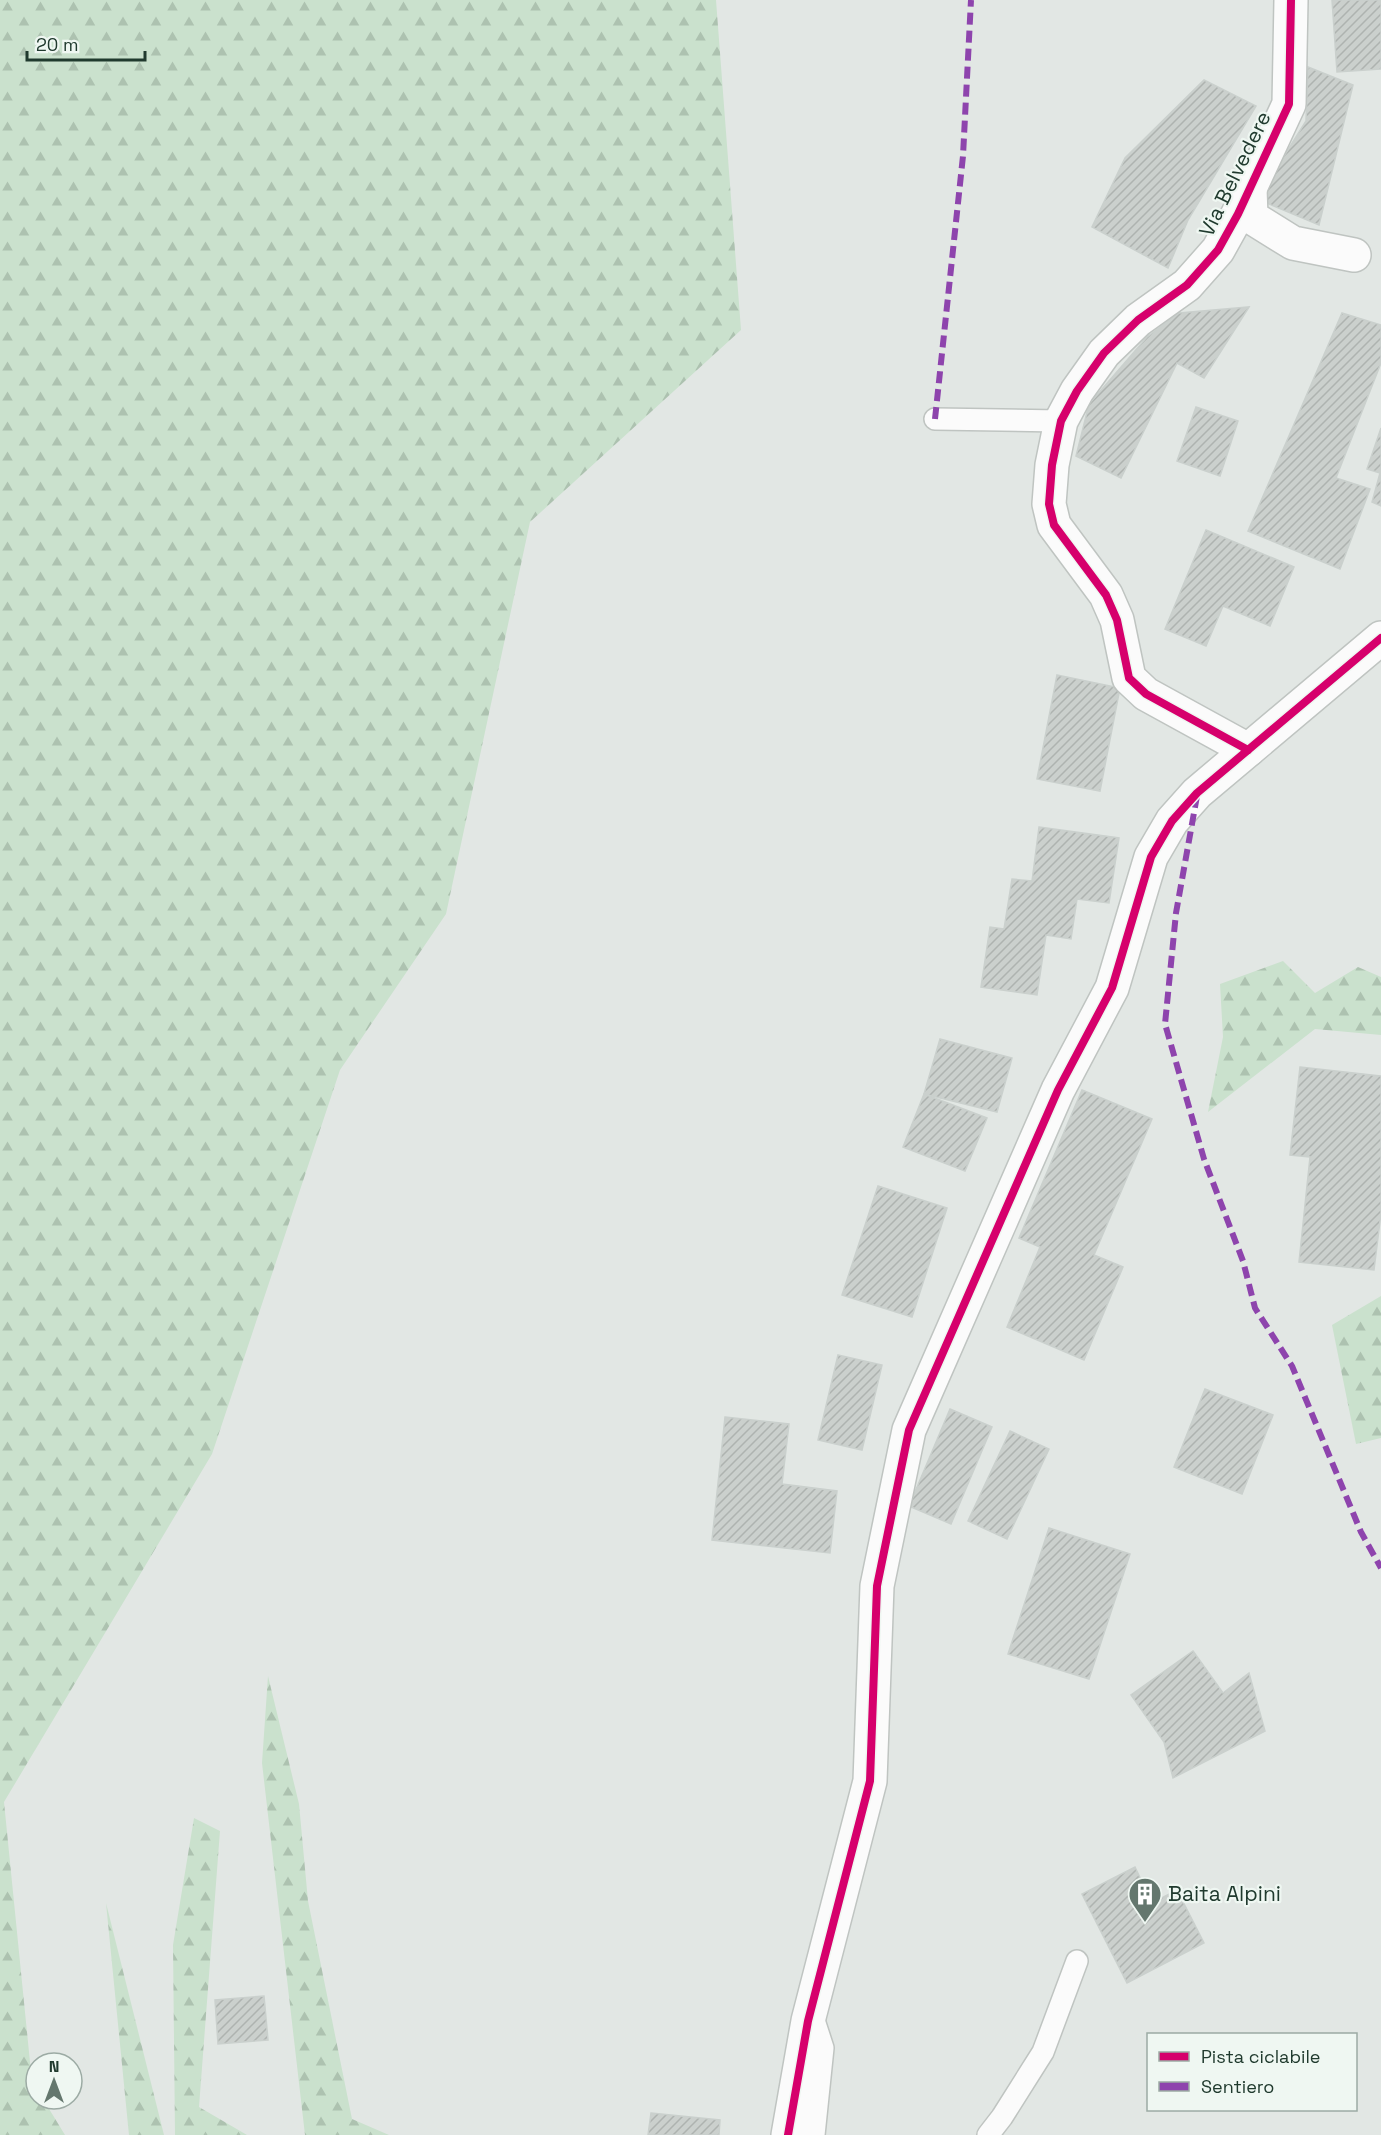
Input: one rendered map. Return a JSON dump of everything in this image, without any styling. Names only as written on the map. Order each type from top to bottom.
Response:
[{"type":"street","name":"Via Belvedere","points":[[1248,750],[1146,694],[1129,678],[1117,620],[1106,596],[1054,525],[1049,504],[1052,465],[1061,421],[1077,391],[1104,352],[1138,321],[1187,285],[1218,250],[1250,188],[1288,104],[1291,0]]},
{"type":"street","points":[[1250,188],[1251,217],[1293,243],[1354,255]]},
{"type":"street","points":[[789,2135],[810,2011],[870,1781],[877,1586],[909,1430],[1058,1090],[1112,988],[1150,857],[1172,821],[1197,793],[1381,638]]},
{"type":"lane","points":[[935,419],[1061,421]]},
{"type":"lane","points":[[988,2135],[1043,2052],[1077,1961]]},
{"type":"lane","points":[[810,2011],[823,2048],[814,2135]]},
{"type":"green space","points":[[0,0],[716,0],[741,330],[530,522],[446,914],[340,1070],[212,1454],[4,1802],[29,2051],[24,2051],[24,2111],[50,2111],[65,2135],[0,2135]]},
{"type":"green space","points":[[1283,961],[1315,993],[1358,967],[1381,977],[1381,1035],[1315,1029],[1208,1112],[1223,1037],[1220,984]]},
{"type":"green space","points":[[1381,1296],[1381,1438],[1356,1444],[1332,1325]]},
{"type":"green space","points":[[268,1676],[299,1804],[308,1901],[352,2119],[389,2135],[305,2135],[262,1763]]},
{"type":"green space","points":[[194,1818],[220,1831],[199,2107],[247,2135],[175,2135],[173,1945]]},
{"type":"green space","points":[[106,1903],[164,2135],[129,2135]]},
{"type":"building","points":[[1332,0],[1381,0],[1381,69],[1337,72]]},
{"type":"building","points":[[1308,67],[1353,85],[1319,225],[1257,199],[1306,121]]},
{"type":"building","points":[[1204,80],[1256,106],[1188,220],[1168,268],[1092,227],[1125,158]]},
{"type":"building","points":[[1249,307],[1204,378],[1177,363],[1121,478],[1076,456],[1089,404],[1147,337],[1179,313]]},
{"type":"building","points":[[1342,313],[1381,325],[1381,363],[1336,478],[1370,489],[1340,569],[1248,531]]},
{"type":"building","points":[[1196,407],[1238,421],[1220,476],[1177,461]]},
{"type":"building","points":[[1381,428],[1381,506],[1372,502],[1380,473],[1367,469]]},
{"type":"building","points":[[1206,530],[1294,567],[1270,626],[1223,606],[1206,646],[1165,629]]},
{"type":"building","points":[[1057,675],[1120,688],[1100,791],[1037,779]]},
{"type":"building","points":[[1039,827],[1119,838],[1109,903],[1077,899],[1071,939],[1046,935],[1037,995],[981,987],[990,927],[1004,929],[1012,879],[1032,881]]},
{"type":"building","points":[[940,1039],[1012,1058],[997,1112],[924,1094]]},
{"type":"building","points":[[1300,1067],[1381,1076],[1381,1213],[1374,1270],[1299,1262],[1310,1157],[1290,1155]]},
{"type":"building","points":[[1082,1090],[1152,1119],[1094,1255],[1123,1267],[1084,1360],[1007,1327],[1040,1247],[1019,1238]]},
{"type":"building","points":[[924,1094],[987,1118],[965,1171],[903,1147]]},
{"type":"building","points":[[878,1186],[947,1208],[912,1317],[842,1295]]},
{"type":"building","points":[[838,1355],[882,1365],[862,1450],[818,1440]]},
{"type":"building","points":[[1205,1389],[1273,1415],[1242,1494],[1174,1467]]},
{"type":"building","points":[[950,1409],[992,1427],[951,1524],[909,1506]]},
{"type":"building","points":[[725,1417],[789,1424],[782,1484],[837,1491],[830,1553],[712,1540]]},
{"type":"building","points":[[1010,1431],[1049,1449],[1007,1539],[968,1521]]},
{"type":"building","points":[[1049,1528],[1130,1554],[1089,1679],[1008,1654]]},
{"type":"building","points":[[1193,1651],[1223,1693],[1249,1673],[1265,1731],[1173,1778],[1164,1742],[1131,1695]]},
{"type":"building","name":"Baita Alpini","points":[[1135,1867],[1152,1903],[1177,1890],[1204,1943],[1127,1983],[1082,1894]]},
{"type":"building","points":[[264,1996],[268,2040],[218,2044],[215,2000]]},
{"type":"building","points":[[651,2113],[720,2120],[719,2135],[648,2135]]},
{"type":"marked path","points":[[935,419],[963,156],[971,0]]},
{"type":"marked path","points":[[1197,796],[1176,913],[1165,1024],[1204,1159],[1243,1261],[1255,1308],[1292,1366],[1361,1532],[1381,1568]]},
{"type":"cycle path","points":[[1248,750],[1146,694],[1129,678],[1117,620],[1106,595],[1054,525],[1049,504],[1052,465],[1061,421],[1077,391],[1104,353],[1138,320],[1187,285],[1218,250],[1238,214],[1289,104],[1291,0]]},
{"type":"cycle path","points":[[788,2135],[808,2021],[870,1781],[877,1586],[909,1430],[1058,1090],[1112,988],[1151,857],[1172,821],[1197,793],[1381,638]]},
{"type":"place","name":"Baita Alpini","points":[[1145,1923]]}]
